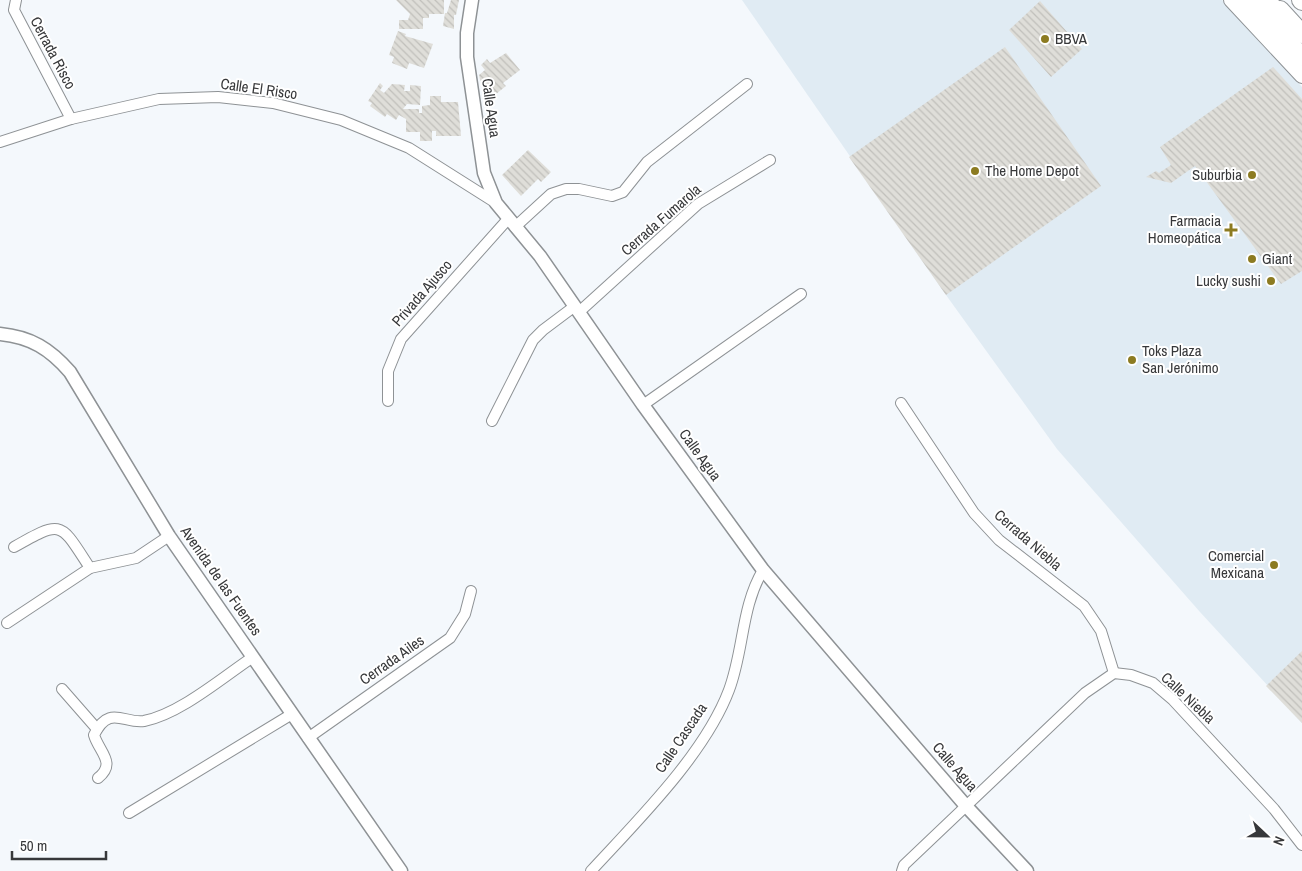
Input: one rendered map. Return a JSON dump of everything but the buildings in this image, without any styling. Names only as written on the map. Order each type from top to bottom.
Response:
[{"type":"highway","points":[[1250,0],[1302,57]]},
{"type":"highway","points":[[1267,0],[1302,47]]},
{"type":"highway","points":[[1272,0],[1302,34]]},
{"type":"main road","points":[[1231,0],[1302,76]]},
{"type":"street","name":"Cerrada Risco","points":[[16,0],[14,10],[70,119]]},
{"type":"street","name":"Calle Agua","points":[[472,0],[467,33],[468,57],[484,173],[496,204],[540,256],[643,405],[763,570],[966,806],[1027,871]]},
{"type":"street","name":"Privada Ajusco","points":[[388,401],[388,371],[401,339],[511,223],[551,194],[579,189],[612,196],[623,192],[647,162],[747,84]]},
{"type":"street","name":"Calle El Risco","points":[[0,142],[70,119],[159,100],[218,97],[273,103],[341,120],[409,148],[496,204]]},
{"type":"street","name":"Cerrada Fumarola","points":[[492,421],[533,340],[543,330],[577,309],[698,204],[770,160]]},
{"type":"street","points":[[643,405],[801,294]]},
{"type":"street","name":"Avenida de las Fuentes","points":[[0,334],[19,336],[39,343],[56,356],[70,372],[169,536],[401,871]]},
{"type":"street","name":"Cerrada Niebla","points":[[901,404],[974,513],[999,540],[1084,606],[1101,631],[1114,674]]},
{"type":"street","points":[[14,547],[46,528],[56,528],[65,532],[90,568]]},
{"type":"street","points":[[6,623],[90,568],[136,558],[169,536]]},
{"type":"street","name":"Calle Cascada","points":[[591,871],[680,770],[709,730],[729,691],[742,646],[746,605],[763,570]]},
{"type":"street","name":"Cerrada Ailes","points":[[308,738],[450,638],[465,614],[470,591]]},
{"type":"street","points":[[98,778],[106,772],[107,766],[105,756],[94,735],[97,729],[107,720],[118,716],[142,721],[169,712],[254,657]]},
{"type":"street","points":[[902,871],[904,865],[1085,693],[1114,674]]},
{"type":"street","name":"Calle Niebla","points":[[1114,674],[1131,674],[1153,683],[1173,700],[1274,809],[1302,845]]},
{"type":"street","points":[[62,688],[97,729]]},
{"type":"street","points":[[129,813],[292,714]]},
{"type":"shaded area","points":[[742,0],[1222,0],[1302,87],[1302,723],[1200,612],[1057,449],[946,295]]},
{"type":"place","name":"BBVA","points":[[1045,39]]},
{"type":"place","name":"The Home Depot","points":[[975,171]]},
{"type":"place","name":"Suburbia","points":[[1252,175]]},
{"type":"place","name":"Farmacia Homeopática","points":[[1231,230]]},
{"type":"place","name":"Giant","points":[[1252,259]]},
{"type":"place","name":"Lucky sushi","points":[[1271,281]]},
{"type":"place","name":"Toks Plaza San Jerónimo","points":[[1132,360]]},
{"type":"place","name":"Comercial Mexicana","points":[[1274,565]]}]
